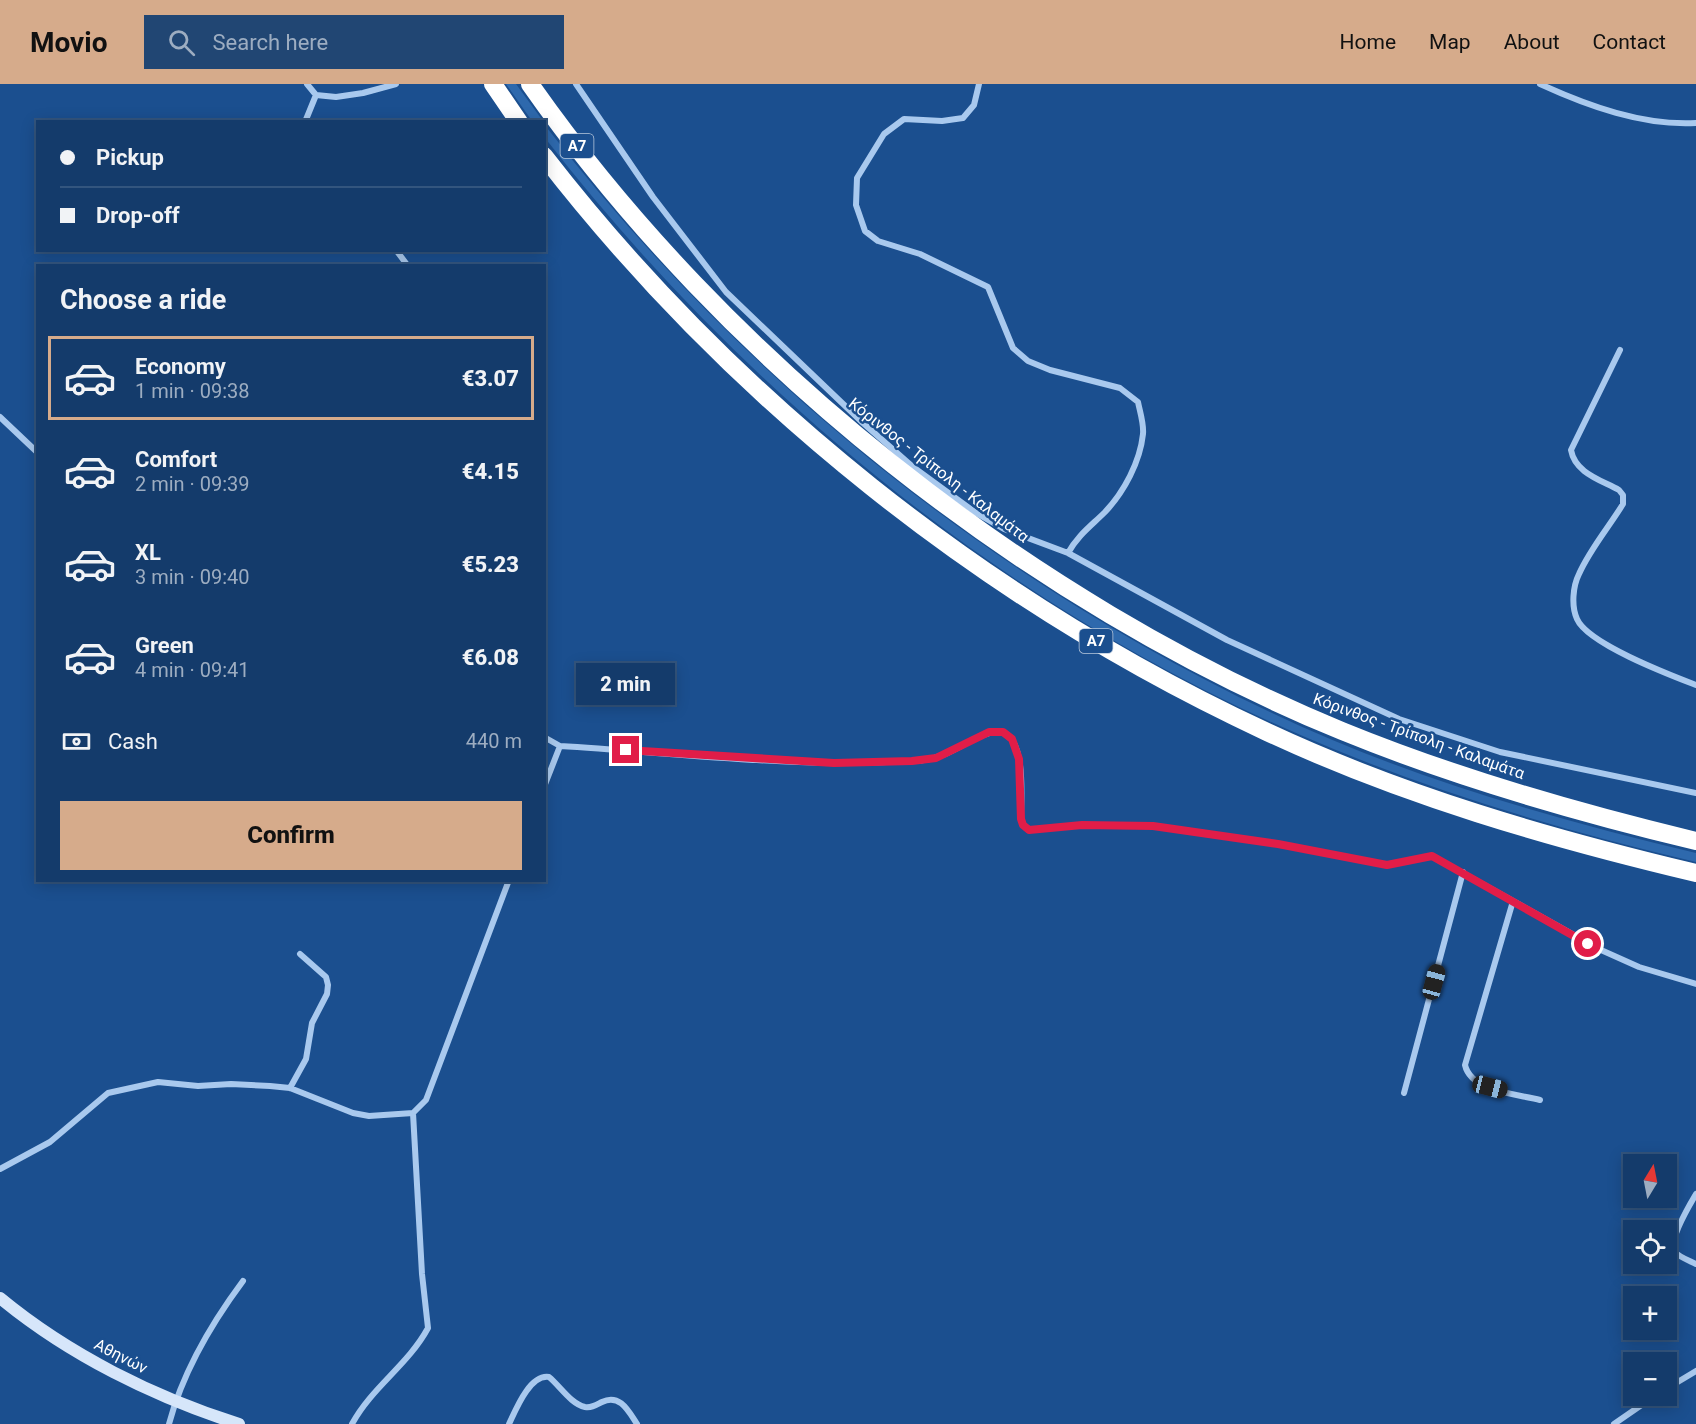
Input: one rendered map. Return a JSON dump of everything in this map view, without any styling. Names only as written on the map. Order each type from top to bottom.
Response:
[{"type":"highway","points":[[492,84],[518,120]]},
{"type":"highway","name":"Κόρινθος - Τρίπολη - Καλαμάτα","points":[[530,84],[625,207],[723,312],[824,405],[891,462],[1034,566],[1162,644],[1269,699],[1341,731],[1414,759],[1538,801],[1696,841]]},
{"type":"highway","name":"Α7","points":[[546,158],[602,228],[649,281],[740,372],[806,431],[938,537],[1082,633],[1266,732],[1372,776],[1528,830],[1696,873]]},
{"type":"main road","name":"Αθηνών","points":[[1,1299],[66,1346],[176,1400],[239,1424]]},
{"type":"street","points":[[307,84],[316,96]]},
{"type":"street","points":[[316,96],[354,94],[396,84]]},
{"type":"street","points":[[576,84],[686,241],[726,292],[764,331],[863,423],[947,493],[1004,529],[1068,553],[1227,640],[1399,719],[1500,752],[1696,793]]},
{"type":"street","points":[[979,84],[974,105],[963,118],[942,121],[904,119],[884,134],[857,178],[856,205],[865,231],[878,241],[920,254],[988,287],[1013,348],[1028,361],[1050,370],[1120,388],[1138,402],[1143,433],[1135,467],[1120,492],[1079,536],[1068,553]]},
{"type":"street","points":[[1540,84],[1608,111],[1655,121],[1696,123]]},
{"type":"street","points":[[306,120],[316,96]]},
{"type":"street","points":[[1620,350],[1571,450],[1573,460],[1580,469],[1619,490],[1623,495],[1623,504],[1578,575],[1573,598],[1577,619],[1587,633],[1608,645],[1661,672],[1696,685]]},
{"type":"street","points":[[0,417],[36,451]]},
{"type":"street","points":[[546,737],[560,746],[834,763],[912,761],[936,758],[989,732],[1003,732],[1012,739],[1019,759],[1021,819],[1023,825],[1029,830],[1082,825],[1153,826],[1288,846],[1393,866],[1432,856],[1622,961],[1696,984]]},
{"type":"street","points":[[546,782],[560,746]]},
{"type":"street","points":[[1404,1093],[1463,872]]},
{"type":"street","points":[[0,1170],[50,1142],[95,1102],[108,1094],[121,1089],[158,1082],[198,1086],[251,1084],[290,1088],[353,1113],[369,1116],[413,1113],[426,1100],[508,882]]},
{"type":"street","points":[[1513,901],[1466,1065],[1472,1079],[1482,1084],[1540,1100]]},
{"type":"street","points":[[290,1088],[306,1059],[312,1023],[327,994],[328,985],[326,977],[300,954]]},
{"type":"street","points":[[352,1424],[368,1398],[397,1369],[428,1328],[422,1274],[413,1113]]},
{"type":"street","points":[[1696,1194],[1676,1234],[1674,1248],[1677,1254],[1696,1264]]},
{"type":"street","points":[[169,1424],[176,1400],[201,1344],[243,1281]]},
{"type":"street","points":[[1677,1382],[1696,1371]]},
{"type":"street","points":[[509,1424],[524,1397],[536,1380],[542,1376],[549,1377],[583,1407],[593,1407],[605,1400],[614,1399],[622,1403],[638,1424]]},
{"type":"street","points":[[1614,1424],[1640,1406]]},
{"type":"shaded area","points":[[506,84],[516,84],[542,120],[531,120]]},
{"type":"shaded area","points":[[546,126],[619,216],[699,303],[784,385],[873,462],[967,533],[1065,599],[1167,659],[1272,713],[1323,736],[1374,757],[1480,794],[1696,853],[1696,862],[1604,839],[1424,784],[1336,750],[1221,698],[1110,638],[1003,571],[901,496],[803,414],[711,327],[625,235],[546,139]]},
{"type":"route","points":[[626,750],[834,763],[912,761],[936,758],[989,732],[1003,732],[1012,739],[1019,759],[1022,790],[1021,819],[1023,825],[1029,830],[1082,825],[1153,826],[1278,844],[1393,866],[1423,856],[1432,856],[1442,859],[1588,944]]}]
